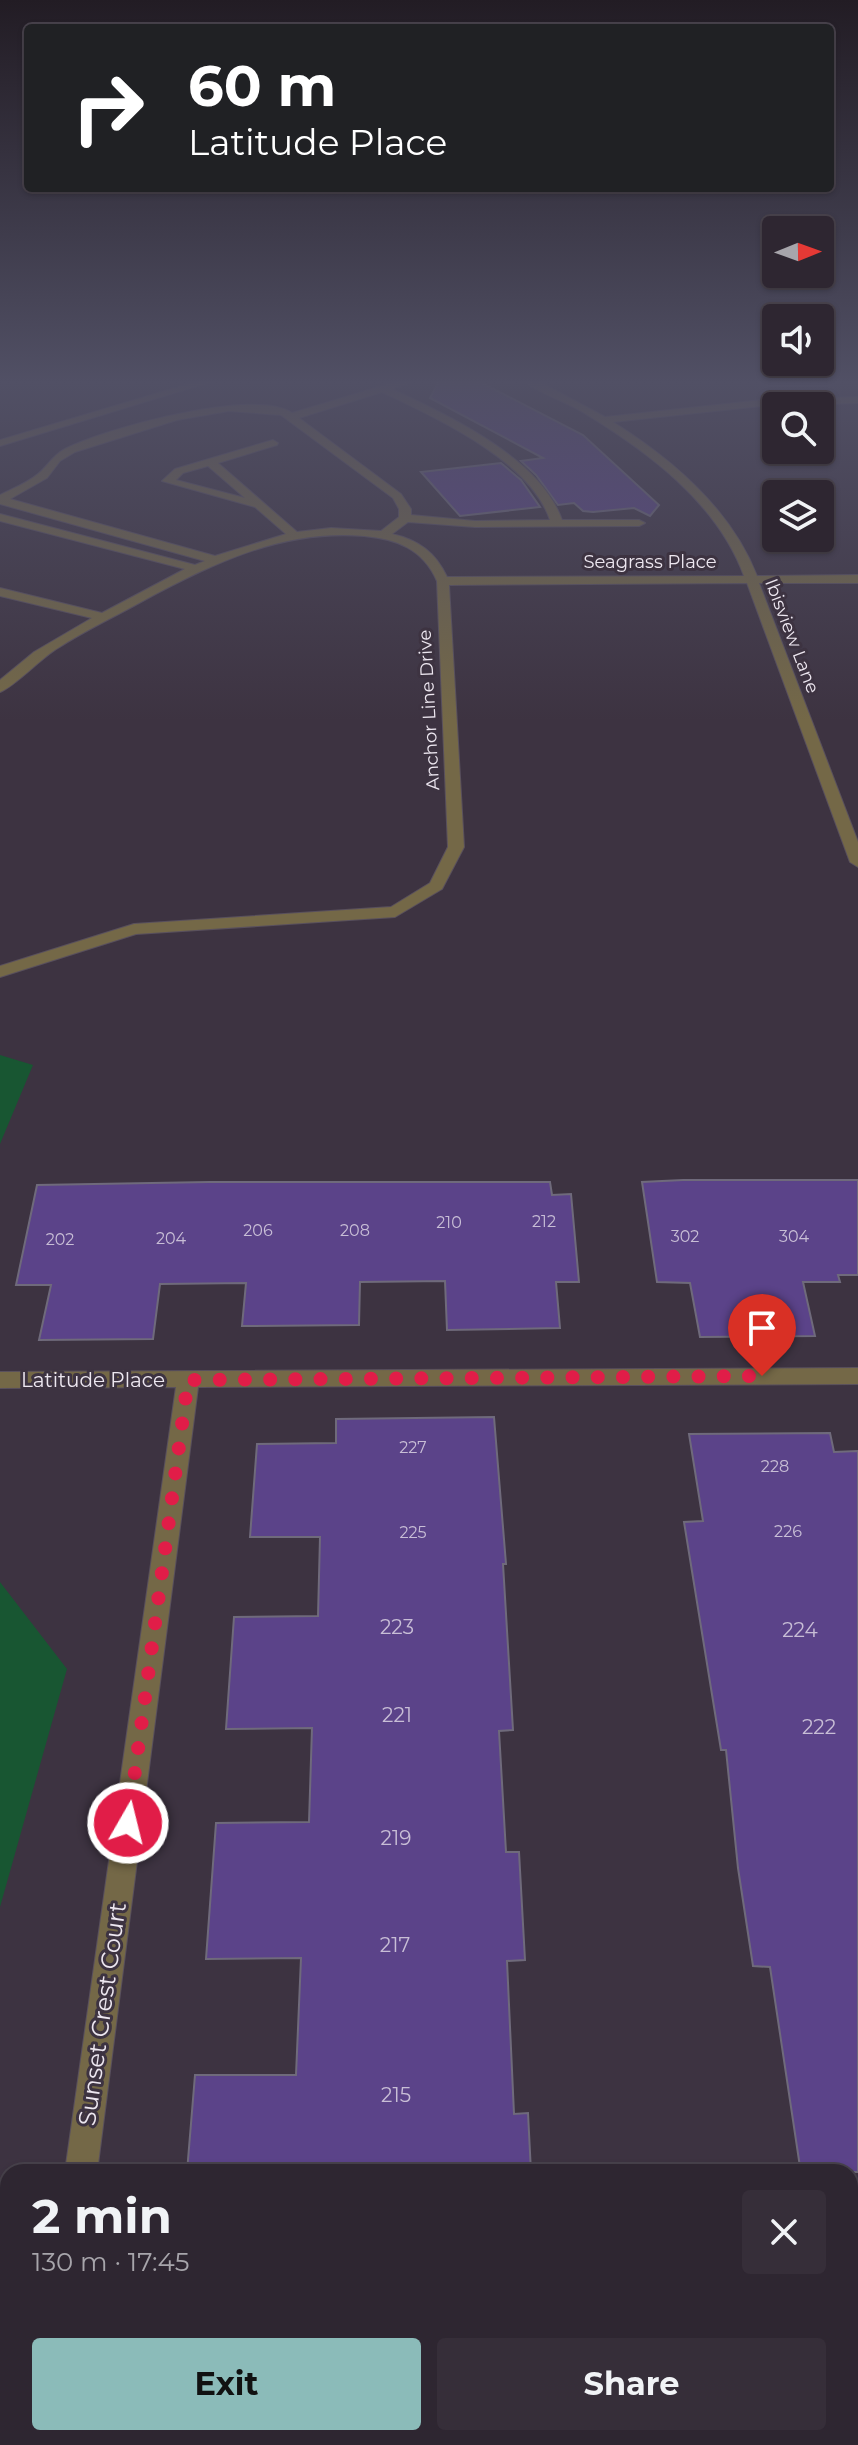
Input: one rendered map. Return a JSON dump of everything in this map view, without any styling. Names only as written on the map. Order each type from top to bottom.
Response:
[{"type":"street","points":[[214,493],[255,504]]},
{"type":"street","points":[[243,493],[294,535]]},
{"type":"street","points":[[393,493],[405,509],[405,518]]},
{"type":"street","points":[[542,493],[556,514],[557,523]]},
{"type":"street","name":"Ibisview Lane","points":[[696,493],[740,548],[858,862]]},
{"type":"street","points":[[0,500],[219,561]]},
{"type":"street","points":[[0,517],[198,569]]},
{"type":"street","points":[[385,534],[405,518],[475,524],[639,523]]},
{"type":"street","points":[[0,688],[25,663],[103,617],[242,550],[294,535],[385,534],[428,555],[443,581]]},
{"type":"street","name":"Seagrass Place","points":[[443,581],[858,579]]},
{"type":"street","name":"Anchor Line Drive","points":[[0,972],[134,929],[395,912],[436,886],[456,847],[443,581]]},
{"type":"street","points":[[0,592],[103,617]]},
{"type":"street","name":"Latitude Place","points":[[0,1380],[858,1376]]},
{"type":"street","name":"Sunset Crest Court","points":[[82,2164],[188,1380]]},
{"type":"green space","points":[[0,1055],[33,1065],[0,1144]]},
{"type":"green space","points":[[0,1582],[67,1669],[0,1907]]},
{"type":"building","points":[[440,493],[530,493],[540,507],[460,516]]},
{"type":"building","points":[[549,493],[646,493],[659,505],[650,516],[634,508],[593,512],[583,511],[574,503],[558,505]]},
{"type":"building","points":[[858,1180],[858,1275],[838,1275],[840,1282],[803,1282],[815,1336],[700,1337],[690,1283],[657,1282],[642,1182]]},
{"type":"building","points":[[550,1182],[552,1195],[571,1194],[579,1282],[556,1282],[560,1328],[447,1330],[445,1281],[360,1282],[359,1325],[242,1326],[246,1283],[160,1284],[153,1339],[39,1340],[51,1285],[16,1285],[37,1185]]},
{"type":"building","points":[[494,1417],[506,1564],[503,1564],[513,1730],[499,1731],[506,1852],[519,1852],[525,1960],[507,1961],[514,2114],[528,2113],[531,2164],[188,2164],[195,2075],[296,2075],[301,1958],[206,1959],[216,1823],[309,1822],[312,1728],[226,1729],[234,1617],[318,1616],[320,1537],[250,1537],[257,1444],[336,1443],[336,1419]]},
{"type":"building","points":[[830,1433],[834,1452],[858,1451],[858,2164],[800,2164],[770,1967],[753,1966],[738,1868],[726,1750],[721,1750],[684,1522],[703,1521],[689,1434]]},
{"type":"route","points":[[128,1823],[188,1380],[762,1376]]}]
